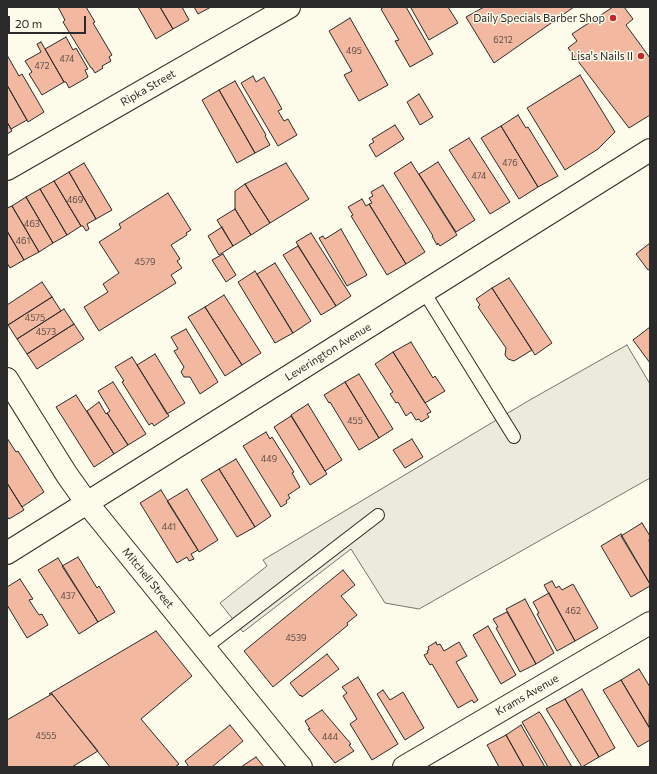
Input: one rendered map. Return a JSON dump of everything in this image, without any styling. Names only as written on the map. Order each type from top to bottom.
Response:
[{"type":"street","name":"Ripka Street","points":[[7,169],[289,7]]},
{"type":"street","name":"Leverington Avenue","points":[[7,554],[650,150]]},
{"type":"street","name":"Mitchell Street","points":[[7,380],[67,475],[87,503],[301,767]]},
{"type":"street","name":"Krams Avenue","points":[[404,767],[650,623]]},
{"type":"lane","points":[[424,292],[514,437]]},
{"type":"lane","points":[[205,648],[378,515]]},
{"type":"shaded area","points":[[627,345],[650,384],[650,478],[419,609],[385,603],[351,549],[243,632],[220,603],[267,566],[263,560],[528,401]]},
{"type":"building","points":[[58,7],[86,7],[95,22],[93,23],[112,55],[109,57],[111,61],[102,66],[103,68],[95,73],[91,68],[63,22],[65,20]]},
{"type":"building","points":[[138,7],[160,7],[173,29],[156,39]]},
{"type":"building","points":[[160,7],[182,7],[189,20],[173,29]]},
{"type":"building","points":[[194,7],[211,7],[198,14]]},
{"type":"building","points":[[384,7],[406,7],[433,54],[410,67],[395,41],[399,40],[381,9]]},
{"type":"building","points":[[448,7],[458,23],[429,40],[411,8]]},
{"type":"building","points":[[484,7],[574,7],[494,63],[466,17]]},
{"type":"building","points":[[613,7],[624,7],[633,19],[626,25],[650,58],[650,115],[629,128],[568,48],[577,41],[572,34]]},
{"type":"building","points":[[350,18],[388,85],[359,101],[344,75],[352,71],[329,31]]},
{"type":"building","points":[[66,37],[73,50],[76,48],[88,69],[85,70],[88,77],[69,88],[45,49]]},
{"type":"building","points":[[41,42],[64,82],[42,95],[29,74],[32,72],[25,61],[41,52],[37,44]]},
{"type":"building","points":[[7,55],[19,76],[22,74],[44,112],[28,122],[7,85]]},
{"type":"building","points":[[580,75],[615,132],[598,149],[565,170],[527,108]]},
{"type":"building","points":[[253,76],[256,82],[264,77],[282,109],[278,111],[284,121],[288,119],[297,135],[278,146],[241,83]]},
{"type":"building","points":[[235,81],[266,135],[265,136],[270,145],[255,153],[219,90]]},
{"type":"building","points":[[7,85],[27,120],[11,129],[7,122]]},
{"type":"building","points":[[219,90],[255,153],[237,163],[202,100]]},
{"type":"building","points":[[419,94],[433,117],[420,125],[407,102]]},
{"type":"building","points":[[518,115],[526,128],[528,127],[558,176],[538,187],[501,126]]},
{"type":"building","points":[[7,122],[12,131],[7,134]]},
{"type":"building","points":[[395,125],[404,139],[376,157],[369,145],[374,142],[372,139]]},
{"type":"building","points":[[501,126],[538,187],[519,199],[481,138]]},
{"type":"building","points":[[469,138],[510,202],[490,214],[449,150]]},
{"type":"building","points":[[411,162],[457,235],[440,246],[438,243],[437,245],[394,173]]},
{"type":"building","points":[[438,162],[475,220],[456,232],[419,174]]},
{"type":"building","points":[[84,163],[112,210],[96,219],[69,172]]},
{"type":"building","points":[[286,163],[309,199],[270,223],[245,184]]},
{"type":"building","points":[[69,172],[96,219],[87,224],[89,229],[86,231],[83,226],[81,226],[54,181]]},
{"type":"building","points":[[54,181],[81,226],[67,235],[40,189]]},
{"type":"building","points":[[245,184],[270,223],[251,235],[235,209],[235,191]]},
{"type":"building","points":[[383,185],[425,252],[406,264],[369,204],[372,203],[369,198],[373,196],[371,192]]},
{"type":"building","points":[[40,189],[67,235],[53,243],[26,197]]},
{"type":"building","points":[[168,193],[191,230],[186,233],[187,235],[171,245],[180,259],[177,261],[182,268],[171,275],[176,283],[99,331],[84,307],[108,292],[103,284],[119,273],[99,242],[121,228],[119,224]]},
{"type":"building","points":[[26,197],[53,243],[39,252],[12,206]]},
{"type":"building","points":[[362,199],[366,206],[369,204],[406,264],[387,275],[351,216],[353,215],[348,207]]},
{"type":"building","points":[[12,206],[39,252],[24,260],[7,231],[7,208]]},
{"type":"building","points":[[235,209],[251,235],[233,246],[217,220]]},
{"type":"building","points":[[222,227],[233,246],[219,255],[208,236]]},
{"type":"building","points":[[341,229],[367,275],[347,286],[319,238],[323,236],[325,239]]},
{"type":"building","points":[[7,231],[24,260],[10,268],[7,263]]},
{"type":"building","points":[[311,233],[351,296],[336,306],[296,242]]},
{"type":"building","points":[[650,243],[650,269],[648,270],[636,254]]},
{"type":"building","points":[[298,246],[336,306],[321,315],[283,255]]},
{"type":"building","points":[[223,254],[236,275],[226,282],[212,260]]},
{"type":"building","points":[[275,263],[311,321],[293,333],[257,274]]},
{"type":"building","points":[[255,271],[293,333],[275,343],[238,282]]},
{"type":"building","points":[[509,278],[552,343],[535,355],[492,288]]},
{"type":"building","points":[[42,282],[52,297],[8,325],[7,305]]},
{"type":"building","points":[[492,288],[532,350],[514,361],[508,359],[505,355],[506,348],[478,307],[480,305],[476,299]]},
{"type":"building","points":[[224,295],[261,353],[242,365],[205,307]]},
{"type":"building","points":[[52,297],[61,311],[17,339],[8,325]]},
{"type":"building","points":[[205,307],[242,365],[225,376],[188,317]]},
{"type":"building","points":[[64,309],[74,324],[27,354],[17,339]]},
{"type":"building","points":[[74,324],[84,339],[37,369],[27,354]]},
{"type":"building","points":[[650,327],[650,363],[633,340]]},
{"type":"building","points":[[186,329],[218,382],[200,394],[190,377],[184,377],[181,372],[184,367],[174,351],[178,349],[171,337]]},
{"type":"building","points":[[411,342],[433,378],[435,376],[445,391],[425,403],[393,352]]},
{"type":"building","points":[[393,352],[431,412],[427,414],[429,417],[421,422],[419,419],[416,420],[411,412],[406,416],[398,402],[396,403],[390,394],[393,392],[375,364]]},
{"type":"building","points":[[155,354],[185,403],[167,414],[137,365]]},
{"type":"building","points":[[132,357],[169,416],[154,426],[152,423],[149,425],[122,382],[124,381],[115,367]]},
{"type":"building","points":[[359,374],[393,429],[379,438],[345,382]]},
{"type":"building","points":[[113,382],[146,434],[128,445],[107,413],[110,411],[98,391]]},
{"type":"building","points":[[345,382],[379,438],[359,450],[330,402],[329,403],[324,395]]},
{"type":"building","points":[[76,395],[114,454],[94,467],[56,407]]},
{"type":"building","points":[[99,402],[128,445],[114,454],[87,411]]},
{"type":"building","points":[[308,404],[342,460],[325,471],[291,415]]},
{"type":"building","points":[[291,416],[327,474],[310,485],[274,427]]},
{"type":"building","points":[[266,432],[270,439],[272,437],[294,472],[292,473],[300,487],[288,495],[290,498],[286,501],[287,503],[281,507],[243,446]]},
{"type":"building","points":[[7,438],[16,452],[18,451],[44,492],[22,507],[7,483]]},
{"type":"building","points":[[412,439],[423,457],[405,468],[393,450]]},
{"type":"building","points":[[236,459],[271,516],[255,527],[219,469]]},
{"type":"building","points":[[219,469],[255,527],[237,537],[201,480]]},
{"type":"building","points":[[7,483],[24,510],[9,519],[7,516]]},
{"type":"building","points":[[187,489],[218,540],[199,552],[167,501]]},
{"type":"building","points":[[161,490],[198,550],[191,554],[194,559],[189,561],[187,557],[177,563],[140,503]]},
{"type":"building","points":[[642,523],[650,536],[650,584],[621,536]]},
{"type":"building","points":[[621,534],[650,584],[650,586],[631,597],[601,546]]},
{"type":"building","points":[[78,557],[97,588],[99,586],[115,612],[98,622],[62,566]]},
{"type":"building","points":[[58,558],[98,622],[79,634],[38,570]]},
{"type":"building","points":[[343,570],[355,585],[341,596],[357,615],[347,623],[348,625],[273,687],[244,651]]},
{"type":"building","points":[[20,579],[33,599],[29,600],[39,615],[42,614],[48,625],[27,638],[7,605],[7,587]]},
{"type":"building","points":[[552,581],[556,588],[559,586],[562,590],[573,584],[598,628],[575,641],[544,585]]},
{"type":"building","points":[[549,593],[575,641],[557,651],[537,614],[539,613],[533,602]]},
{"type":"building","points":[[525,599],[554,653],[536,664],[506,609]]},
{"type":"building","points":[[507,612],[536,664],[520,672],[496,628],[498,627],[493,619]]},
{"type":"building","points":[[488,626],[516,675],[501,684],[473,635]]},
{"type":"building","points":[[156,631],[192,676],[141,719],[179,764],[175,767],[110,767],[52,694],[49,694]]},
{"type":"building","points":[[436,642],[437,645],[440,644],[444,651],[459,642],[467,656],[456,662],[478,700],[474,703],[472,700],[458,708],[432,664],[430,665],[424,655],[428,653],[428,647]]},
{"type":"building","points":[[327,654],[339,669],[302,697],[301,695],[300,696],[290,683]]},
{"type":"building","points":[[639,669],[650,687],[649,727],[621,680]]},
{"type":"building","points":[[358,677],[398,744],[372,760],[350,724],[357,719],[343,696],[347,693],[342,687]]},
{"type":"building","points":[[621,680],[650,729],[650,740],[638,747],[603,690]]},
{"type":"building","points":[[582,689],[615,748],[599,757],[565,699]]},
{"type":"building","points":[[383,690],[390,700],[403,692],[424,728],[405,740],[377,694]]},
{"type":"building","points":[[52,694],[98,751],[72,767],[7,767],[7,720]]},
{"type":"building","points":[[565,699],[599,757],[582,767],[546,709]]},
{"type":"building","points":[[322,710],[351,744],[349,745],[354,751],[335,763],[308,729],[310,729],[305,721]]},
{"type":"building","points":[[539,712],[572,767],[548,767],[522,722]]},
{"type":"building","points":[[230,725],[243,741],[212,767],[189,767],[185,761]]},
{"type":"building","points":[[521,725],[545,767],[524,767],[506,735]]},
{"type":"building","points":[[506,735],[524,767],[499,767],[487,745]]},
{"type":"building","points":[[256,757],[264,767],[241,767]]},
{"type":"place","name":"Daily Specials Barber Shop","points":[[613,18]]},
{"type":"place","name":"Lisa's Nails II","points":[[641,56]]}]
